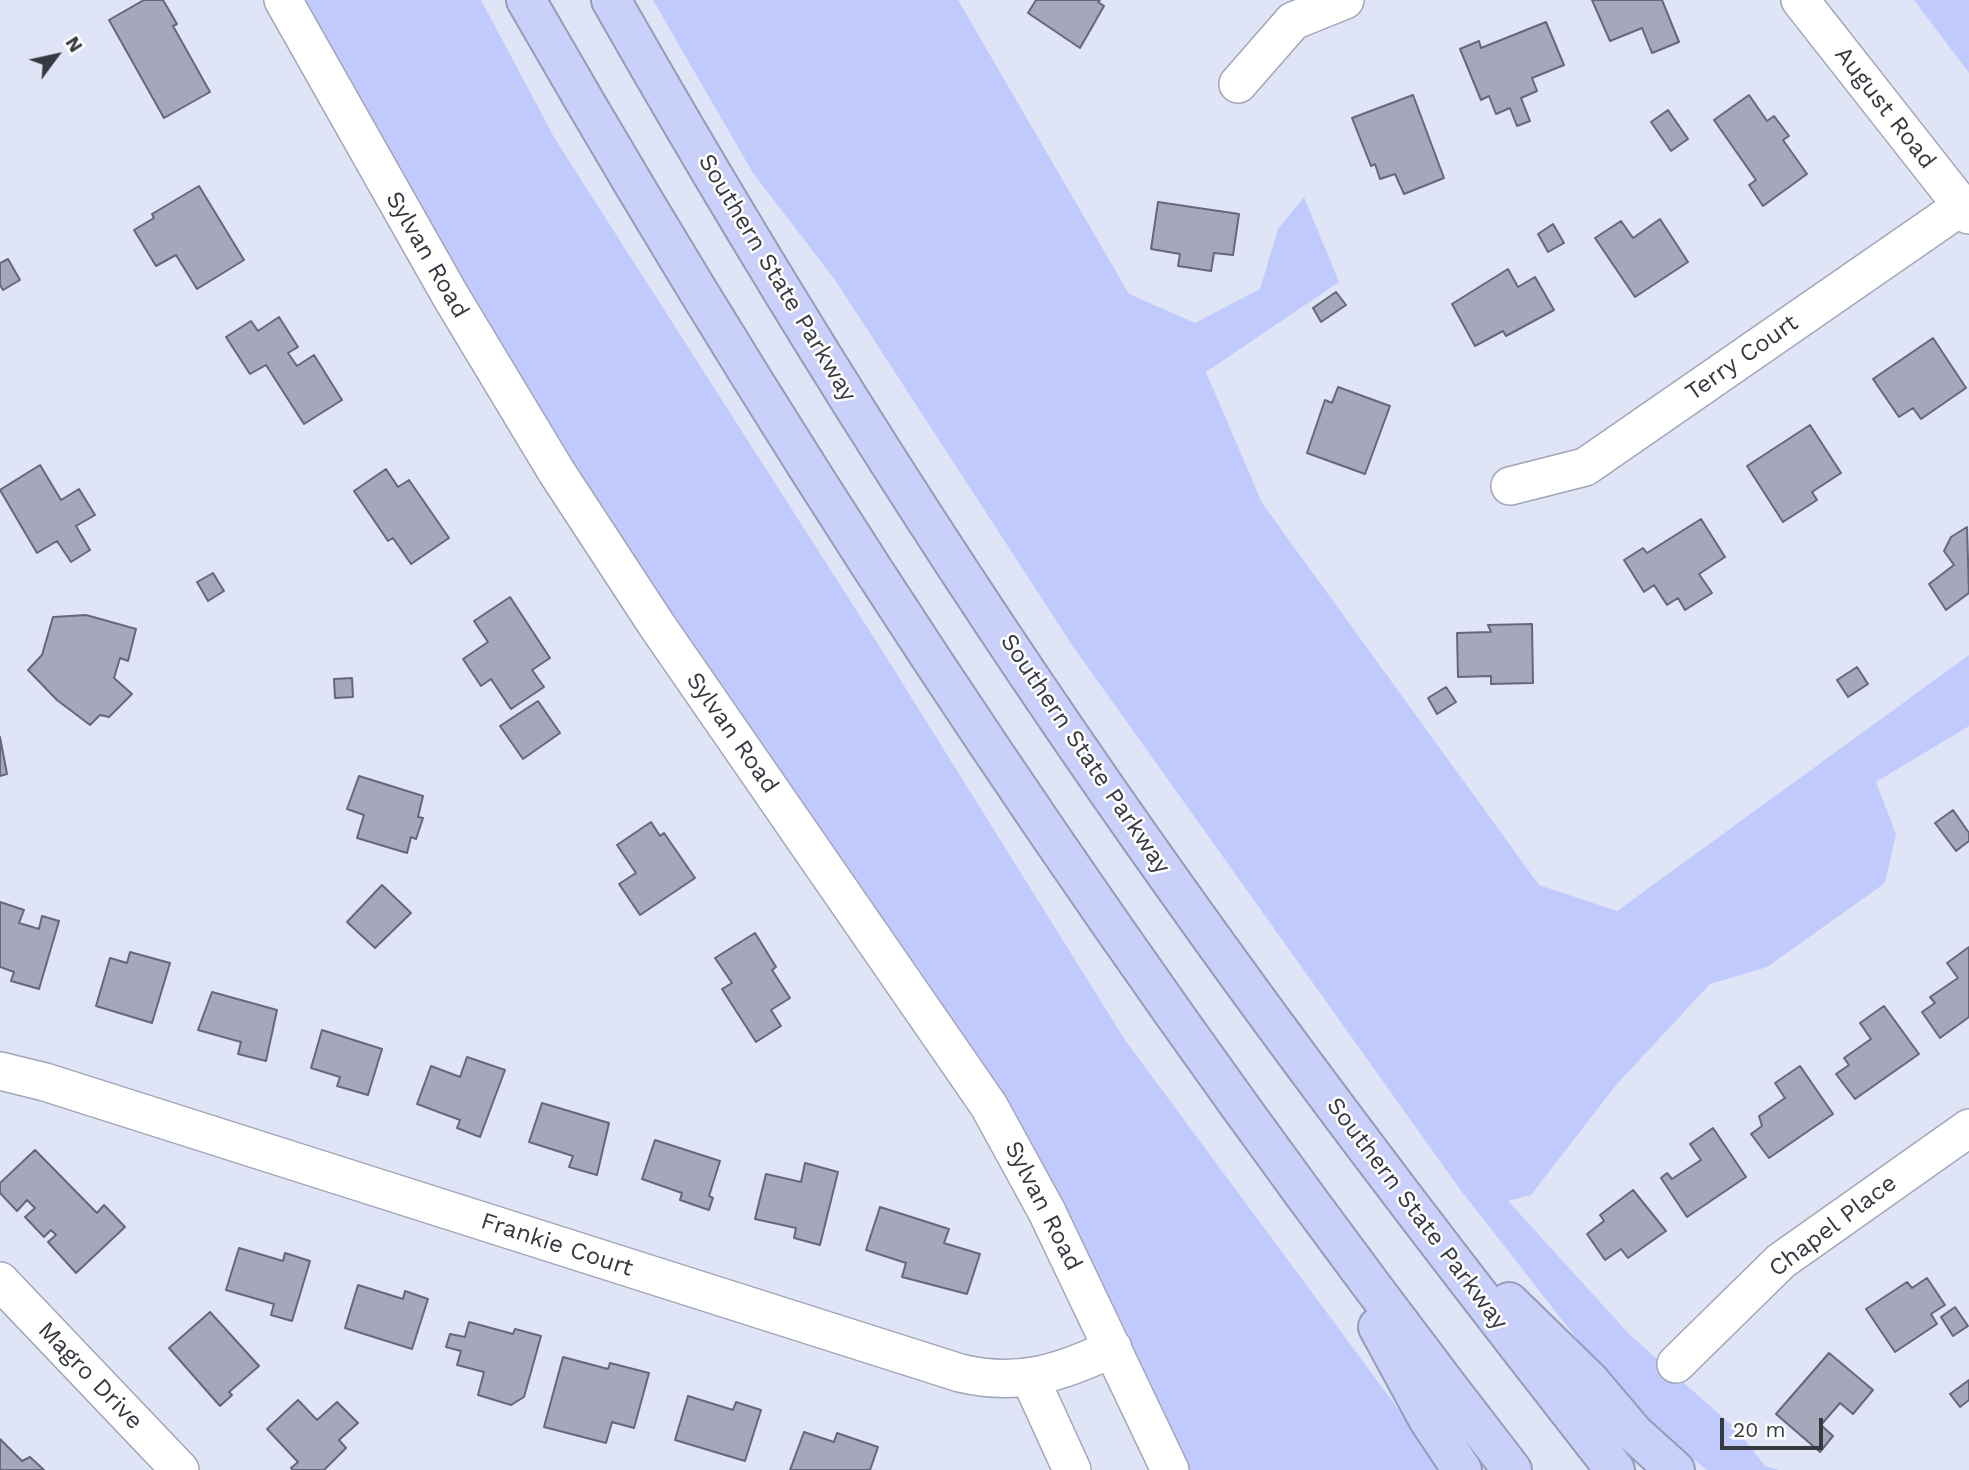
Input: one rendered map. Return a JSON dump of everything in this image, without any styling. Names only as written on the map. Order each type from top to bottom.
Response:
[{"type":"highway","points":[[526,0],[700,295],[887,594],[1029,808],[1316,1211],[1512,1470]]},
{"type":"highway","name":"Southern State Parkway","points":[[611,0],[821,351],[1031,677],[1176,888],[1412,1208],[1615,1470]]},
{"type":"highway","points":[[1412,1208],[1590,1381],[1634,1433],[1675,1470]]},
{"type":"highway","points":[[1316,1211],[1428,1419],[1462,1470]]},
{"type":"street","name":"Sylvan Road","points":[[283,0],[450,295],[556,471],[680,658],[989,1107],[1047,1212],[1170,1470]]},
{"type":"street","points":[[1238,84],[1293,21],[1345,0]]},
{"type":"street","name":"August Road","points":[[1800,0],[1963,198]]},
{"type":"street","name":"Terry Court","points":[[1510,486],[1585,467],[1963,198]]},
{"type":"street","name":"Frankie Court","points":[[0,1071],[960,1373],[1004,1381],[1030,1378],[1074,1366],[1113,1348]]},
{"type":"street","name":"Chapel Place","points":[[1676,1364],[1781,1261],[1969,1128]]},
{"type":"street","name":"Magro Drive","points":[[0,1281],[180,1470]]},
{"type":"street","points":[[1030,1378],[1072,1470]]},
{"type":"shaded area","points":[[299,0],[481,0],[555,139],[883,652],[1125,1040],[1430,1452],[1439,1470],[1185,1470],[777,770],[592,494],[359,110]]},
{"type":"shaded area","points":[[653,0],[958,0],[1129,294],[1195,323],[1260,289],[1278,229],[1304,197],[1339,282],[1206,372],[1262,503],[1539,885],[1617,911],[1969,655],[1969,726],[1876,782],[1896,834],[1885,883],[1767,967],[1710,984],[1616,1085],[1531,1195],[1508,1201],[1630,1335],[1737,1430],[1765,1466],[1779,1470],[1707,1470],[1632,1409],[1462,1192],[1074,648],[835,280],[753,173]]},
{"type":"shaded area","points":[[1914,0],[1969,0],[1969,73]]},
{"type":"building","points":[[144,0],[163,0],[177,24],[173,26],[210,92],[164,118],[109,20]]},
{"type":"building","points":[[1036,0],[1100,0],[1098,2],[1104,6],[1080,48],[1028,13]]},
{"type":"building","points":[[1592,0],[1662,0],[1679,42],[1652,53],[1642,28],[1610,41]]},
{"type":"building","points":[[1546,22],[1564,65],[1532,78],[1537,91],[1521,98],[1530,121],[1517,126],[1510,108],[1496,114],[1489,96],[1481,100],[1460,49],[1479,41],[1481,48]]},
{"type":"building","points":[[1413,95],[1444,178],[1404,194],[1395,174],[1380,179],[1375,164],[1371,166],[1352,118]]},
{"type":"building","points":[[1749,95],[1767,121],[1774,116],[1789,136],[1783,140],[1807,174],[1763,206],[1749,185],[1756,180],[1714,120]]},
{"type":"building","points":[[1668,110],[1688,139],[1671,151],[1651,122]]},
{"type":"building","points":[[199,186],[244,260],[197,289],[176,255],[156,266],[134,230],[154,218],[152,214]]},
{"type":"building","points":[[1158,202],[1239,214],[1233,255],[1214,253],[1211,271],[1178,266],[1180,254],[1151,249]]},
{"type":"building","points":[[1660,219],[1688,262],[1635,297],[1595,238],[1621,221],[1633,238]]},
{"type":"building","points":[[1553,224],[1564,243],[1548,252],[1538,234]]},
{"type":"building","points":[[8,259],[20,280],[3,290],[0,285],[0,263]]},
{"type":"building","points":[[1508,269],[1518,287],[1535,277],[1554,310],[1506,336],[1503,331],[1475,346],[1452,304]]},
{"type":"building","points":[[1336,292],[1346,305],[1321,322],[1313,308]]},
{"type":"building","points":[[279,317],[298,347],[288,353],[297,366],[314,355],[342,400],[304,424],[266,365],[250,374],[226,337],[251,321],[258,331]]},
{"type":"building","points":[[1933,338],[1966,388],[1921,419],[1913,408],[1899,417],[1873,379]]},
{"type":"building","points":[[1338,387],[1390,406],[1365,474],[1307,453],[1325,400],[1332,403]]},
{"type":"building","points":[[1810,425],[1841,473],[1812,492],[1817,500],[1783,522],[1747,466]]},
{"type":"building","points":[[40,465],[61,500],[79,489],[95,515],[76,526],[90,550],[71,562],[57,541],[37,553],[0,490]]},
{"type":"building","points":[[386,469],[398,487],[409,480],[449,538],[411,564],[393,538],[388,541],[354,491]]},
{"type":"building","points":[[1701,519],[1725,557],[1699,574],[1712,593],[1685,610],[1678,598],[1667,605],[1654,585],[1644,592],[1624,560],[1643,548],[1647,553]]},
{"type":"building","points":[[1967,527],[1969,593],[1946,610],[1929,584],[1954,565],[1944,551],[1951,537]]},
{"type":"building","points":[[213,573],[224,591],[208,601],[197,582]]},
{"type":"building","points":[[510,597],[550,658],[532,670],[544,687],[511,709],[491,679],[481,686],[463,659],[488,642],[474,621]]},
{"type":"building","points":[[86,615],[136,629],[128,661],[120,658],[114,678],[132,694],[109,717],[100,715],[90,725],[57,700],[28,670],[42,655],[53,617]]},
{"type":"building","points":[[1532,624],[1533,683],[1491,684],[1491,676],[1458,677],[1457,633],[1491,632],[1488,625]]},
{"type":"building","points":[[1857,667],[1868,684],[1848,697],[1837,680]]},
{"type":"building","points":[[352,678],[353,697],[335,698],[334,679]]},
{"type":"building","points":[[1446,687],[1456,702],[1437,714],[1428,698]]},
{"type":"building","points":[[538,701],[560,733],[523,759],[500,726]]},
{"type":"building","points":[[0,737],[7,774],[0,776]]},
{"type":"building","points":[[359,776],[423,796],[418,817],[423,818],[416,839],[411,837],[407,853],[357,838],[364,815],[347,809]]},
{"type":"building","points":[[1953,810],[1969,833],[1969,841],[1956,851],[1935,823]]},
{"type":"building","points":[[651,822],[660,836],[664,833],[695,878],[640,915],[619,884],[636,873],[617,845]]},
{"type":"building","points":[[382,885],[411,913],[375,948],[347,922]]},
{"type":"building","points":[[0,902],[24,910],[19,923],[39,929],[42,916],[59,921],[39,989],[11,981],[14,972],[0,967]]},
{"type":"building","points":[[755,933],[776,967],[772,970],[790,998],[771,1010],[781,1026],[756,1042],[722,989],[732,983],[715,958]]},
{"type":"building","points":[[1969,947],[1969,1017],[1940,1038],[1922,1012],[1935,1003],[1930,997],[1958,978],[1947,963]]},
{"type":"building","points":[[130,952],[170,963],[152,1023],[96,1006],[110,958],[127,963]]},
{"type":"building","points":[[212,992],[277,1010],[266,1061],[238,1054],[241,1042],[198,1030]]},
{"type":"building","points":[[1884,1006],[1919,1054],[1855,1099],[1836,1074],[1849,1065],[1844,1058],[1871,1039],[1860,1023]]},
{"type":"building","points":[[322,1030],[382,1049],[368,1095],[337,1086],[340,1077],[311,1068]]},
{"type":"building","points":[[467,1057],[505,1070],[480,1137],[457,1128],[460,1120],[417,1104],[431,1066],[460,1077]]},
{"type":"building","points":[[1800,1066],[1833,1114],[1769,1158],[1751,1134],[1762,1126],[1759,1116],[1785,1098],[1775,1083]]},
{"type":"building","points":[[542,1103],[609,1123],[597,1175],[569,1167],[573,1156],[529,1142]]},
{"type":"building","points":[[1713,1128],[1746,1177],[1687,1217],[1661,1178],[1667,1173],[1672,1179],[1701,1160],[1690,1144]]},
{"type":"building","points":[[655,1140],[720,1161],[709,1196],[713,1198],[709,1210],[680,1200],[682,1193],[642,1179]]},
{"type":"building","points":[[35,1150],[97,1213],[104,1205],[125,1227],[76,1273],[48,1242],[56,1235],[51,1230],[44,1237],[25,1217],[35,1208],[27,1200],[17,1211],[0,1193],[0,1183]]},
{"type":"building","points":[[805,1163],[838,1172],[820,1245],[794,1238],[796,1228],[755,1219],[766,1174],[801,1182]]},
{"type":"building","points":[[1633,1190],[1666,1231],[1628,1258],[1621,1249],[1605,1260],[1587,1234],[1604,1221],[1600,1215]]},
{"type":"building","points":[[880,1207],[949,1229],[944,1243],[980,1254],[967,1294],[902,1277],[906,1263],[866,1250]]},
{"type":"building","points":[[239,1248],[283,1261],[285,1253],[310,1261],[292,1321],[271,1315],[274,1304],[226,1290]]},
{"type":"building","points":[[1927,1278],[1945,1305],[1931,1314],[1937,1324],[1895,1352],[1866,1309],[1907,1282],[1912,1288]]},
{"type":"building","points":[[358,1285],[403,1299],[405,1291],[428,1299],[412,1349],[345,1328]]},
{"type":"building","points":[[1955,1307],[1968,1326],[1953,1336],[1941,1317]]},
{"type":"building","points":[[210,1312],[259,1366],[229,1392],[232,1395],[220,1406],[169,1348]]},
{"type":"building","points":[[469,1322],[513,1334],[515,1329],[541,1336],[524,1397],[511,1405],[478,1395],[484,1372],[457,1365],[461,1351],[446,1347],[450,1334],[465,1337]]},
{"type":"building","points":[[1829,1353],[1873,1390],[1853,1414],[1840,1403],[1821,1425],[1833,1436],[1820,1452],[1776,1414]]},
{"type":"building","points":[[563,1357],[608,1369],[610,1363],[649,1373],[634,1428],[612,1422],[606,1443],[544,1427]]},
{"type":"building","points":[[1969,1380],[1969,1400],[1960,1407],[1950,1394]]},
{"type":"building","points":[[688,1396],[733,1410],[736,1402],[761,1410],[745,1461],[675,1440]]},
{"type":"building","points":[[298,1400],[317,1420],[337,1402],[358,1423],[339,1440],[346,1448],[324,1470],[293,1470],[291,1468],[298,1462],[267,1429]]},
{"type":"building","points":[[804,1432],[834,1442],[837,1433],[878,1447],[870,1470],[790,1470]]},
{"type":"building","points":[[0,1439],[22,1461],[30,1457],[44,1470],[0,1470]]}]
